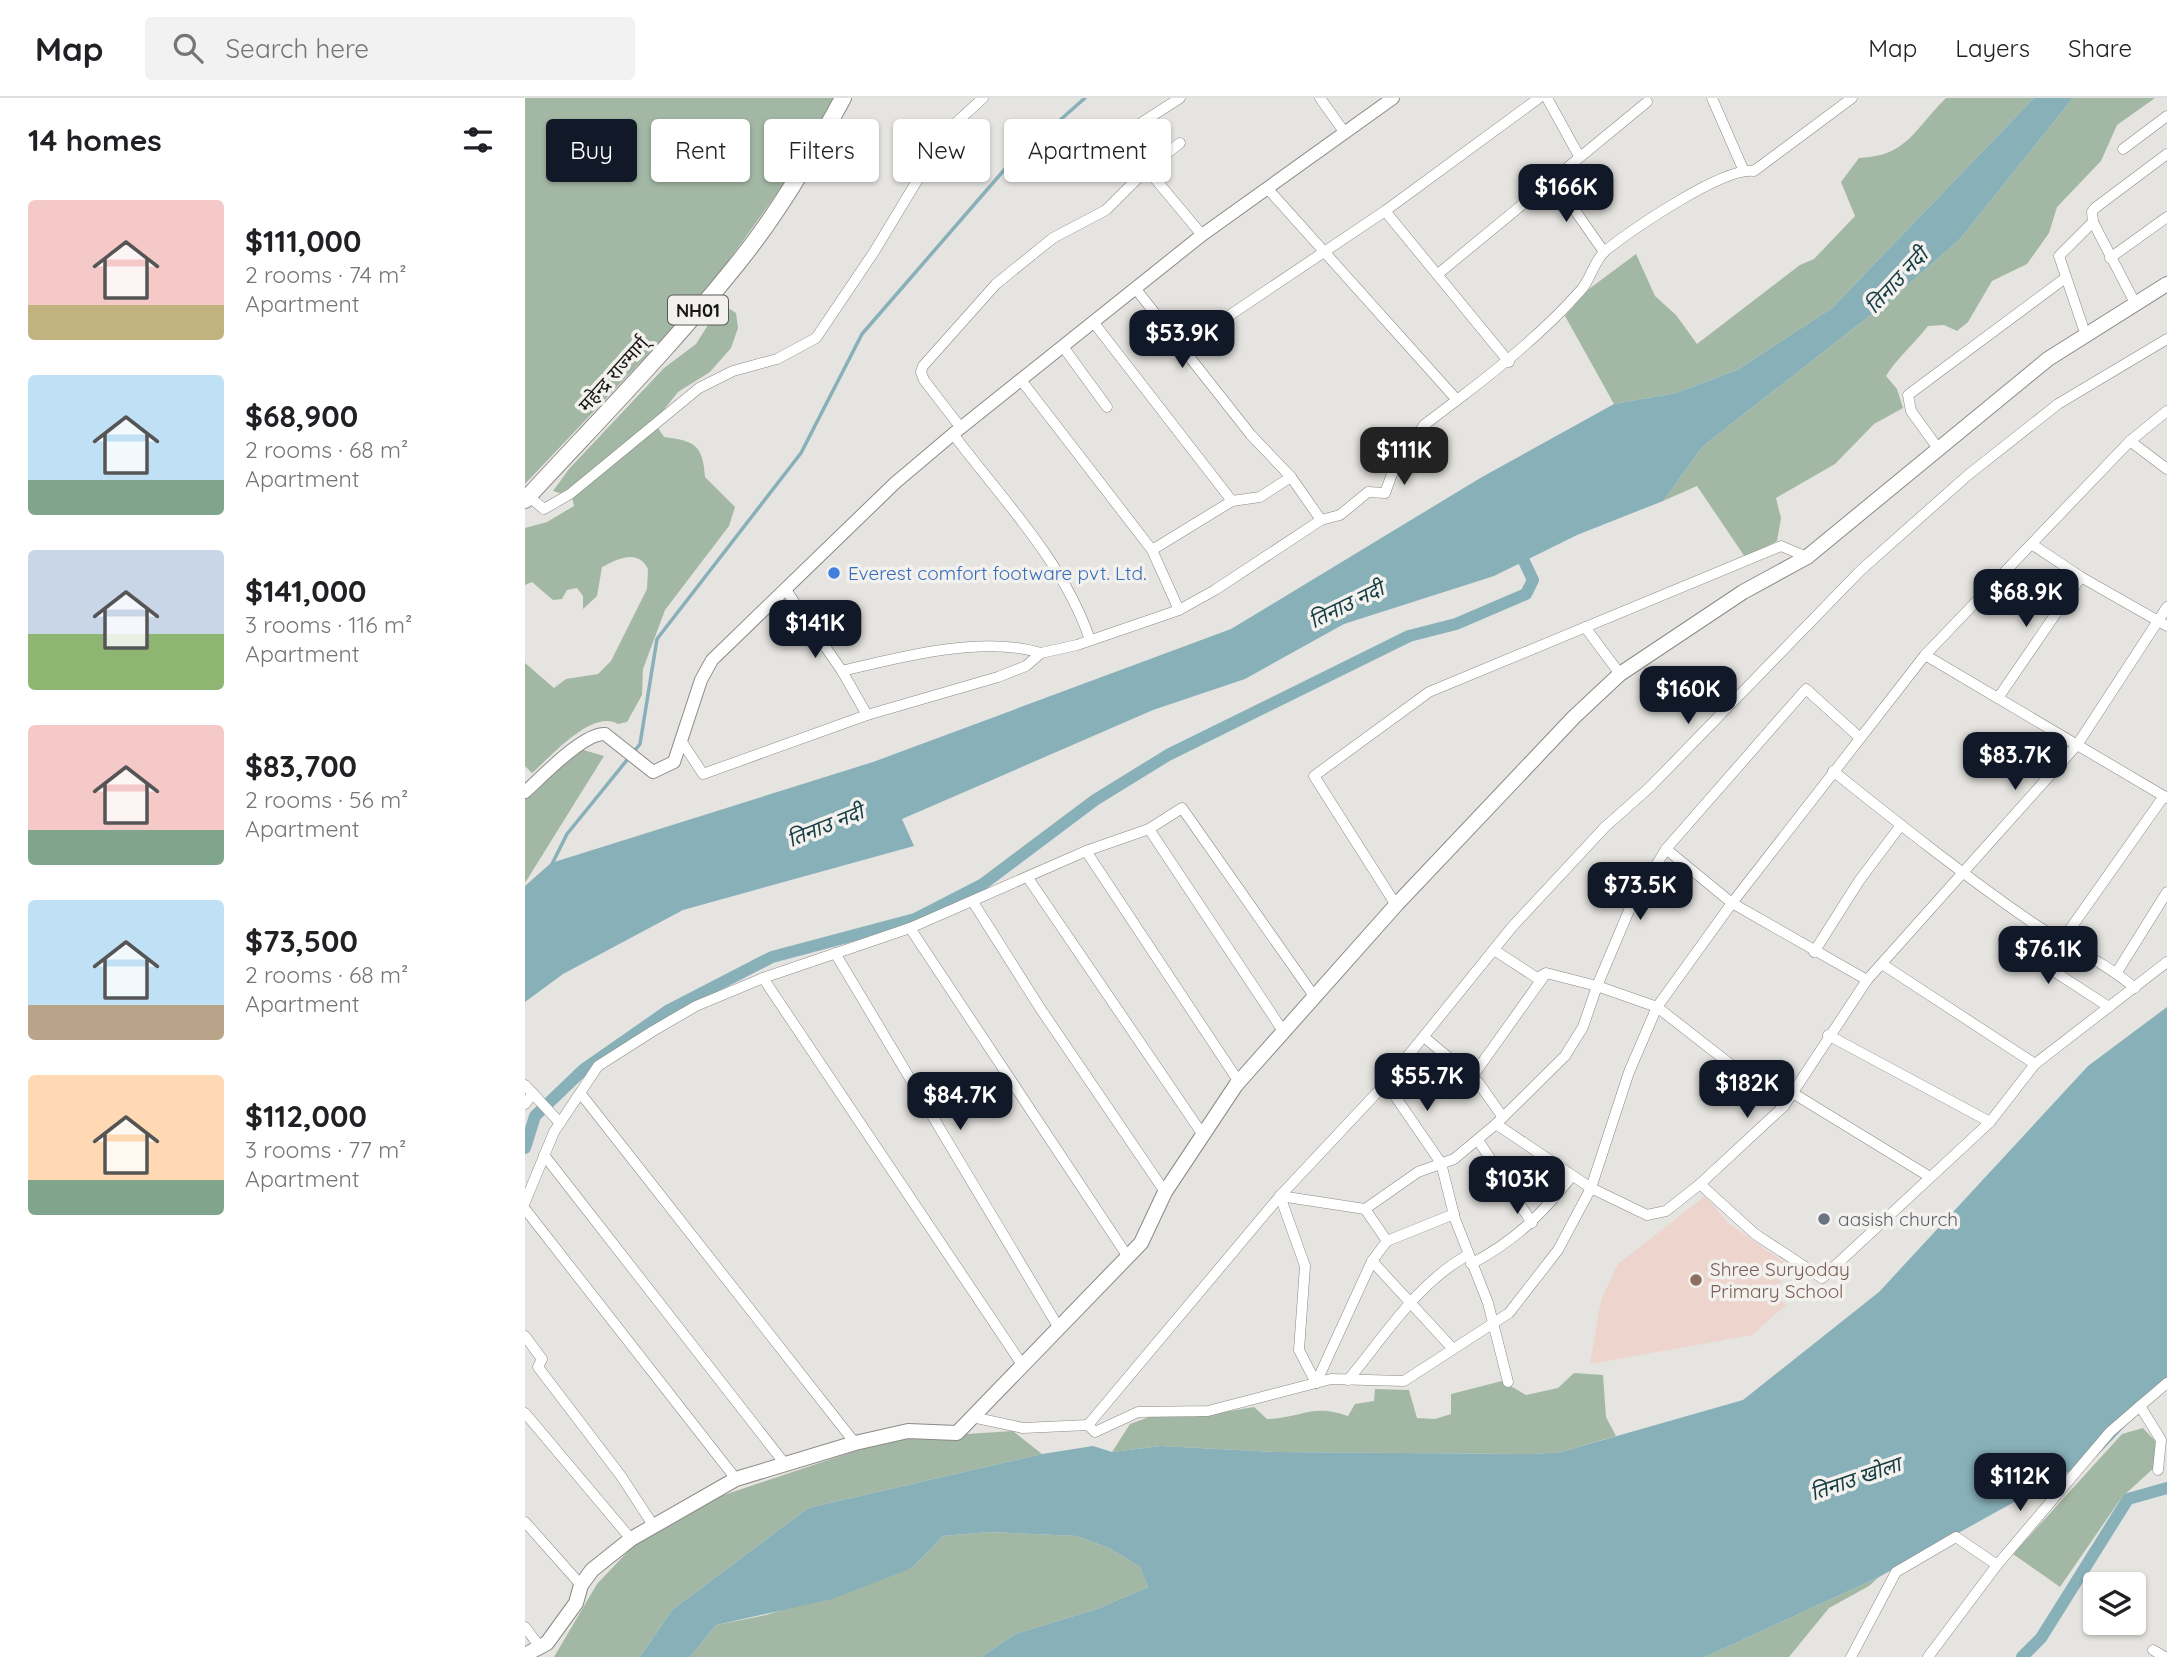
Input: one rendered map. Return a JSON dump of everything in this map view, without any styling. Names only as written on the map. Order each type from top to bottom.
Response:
[{"type":"highway","name":"महेन्द्र राज्मार्ग्","points":[[527,498],[643,375],[735,268],[810,158],[843,98]]},
{"type":"main road","points":[[532,1653],[547,1643],[576,1603],[581,1585],[592,1570],[653,1525],[736,1479],[855,1443],[908,1431],[957,1433],[1141,1243],[1165,1192],[1239,1082],[1397,905],[1574,717],[1620,674],[1743,592],[1807,557],[1937,447],[2085,333],[2167,284]]},
{"type":"street","points":[[527,498],[544,509],[570,494],[699,388],[733,371],[777,359],[816,338],[874,251],[947,131],[983,98]]},
{"type":"street","points":[[1147,119],[1180,98]]},
{"type":"street","points":[[1321,98],[1345,133]]},
{"type":"street","points":[[528,783],[584,741],[598,734],[605,734],[653,772],[674,762],[701,680],[712,660],[895,483],[1202,235],[1393,98]]},
{"type":"street","points":[[1182,348],[1385,211],[1539,98]]},
{"type":"street","points":[[1548,98],[1579,156]]},
{"type":"street","points":[[1712,98],[1743,169]]},
{"type":"street","points":[[682,742],[703,774],[867,715],[998,677],[1026,666],[1041,653],[1090,640],[1179,610],[1215,590],[1321,520],[1340,514],[1368,492],[1385,493],[1392,474],[1425,425],[1509,362],[1582,289],[1604,252],[1691,193],[1743,169],[1755,171],[1852,98]]},
{"type":"street","points":[[1438,274],[1647,102]]},
{"type":"street","points":[[2123,149],[2167,116]]},
{"type":"street","points":[[1171,150],[1180,143]]},
{"type":"street","points":[[2135,303],[2110,258],[2093,222],[2092,212],[2167,154]]},
{"type":"street","points":[[1553,179],[1604,252]]},
{"type":"street","points":[[1090,640],[1078,605],[1057,570],[957,431],[921,372],[923,366],[996,284],[1053,238],[1106,210],[1134,182]]},
{"type":"street","points":[[1158,182],[1202,235]]},
{"type":"street","points":[[1268,189],[1457,400]]},
{"type":"street","points":[[1385,211],[1509,362]]},
{"type":"street","points":[[2110,258],[2167,217]]},
{"type":"street","points":[[2085,333],[2064,279],[2059,256],[2093,222]]},
{"type":"street","points":[[1937,447],[1911,411],[1908,395],[2064,279]]},
{"type":"street","points":[[1135,288],[1251,435],[1291,477],[1321,520]]},
{"type":"street","points":[[1094,323],[1232,501]]},
{"type":"street","points":[[972,1417],[1023,1428],[1088,1425],[1280,1196],[1386,1083],[1495,950],[1605,827],[1650,787],[1861,570],[1968,475],[2058,404],[2167,339]]},
{"type":"street","points":[[1064,348],[1107,407]]},
{"type":"street","points":[[1021,380],[1152,550],[1179,610]]},
{"type":"street","points":[[1088,1425],[1095,1432],[1138,1412],[1208,1411],[1316,1383],[1348,1380],[1404,1381],[1509,1313],[1558,1250],[1591,1188],[1629,1072],[1657,1007],[1732,903],[1925,655],[2130,441],[2167,411]]},
{"type":"street","points":[[2130,441],[2167,469]]},
{"type":"street","points":[[1152,550],[1232,501],[1260,497],[1291,477]]},
{"type":"street","points":[[2033,545],[2081,577],[2162,624]]},
{"type":"street","points":[[1397,905],[1314,776],[1429,692],[1781,546],[1807,557]]},
{"type":"street","points":[[1998,698],[2081,577]]},
{"type":"street","points":[[786,590],[842,671],[867,715]]},
{"type":"street","points":[[1424,1037],[1485,1090],[1499,1120],[1572,1176],[1647,1215],[1666,1211],[1700,1184],[1784,1106],[1828,1035],[1867,980],[2077,745],[2162,624],[2167,607]]},
{"type":"street","points":[[1585,627],[1620,674]]},
{"type":"street","points":[[842,671],[971,648],[1025,648],[1041,653]]},
{"type":"street","points":[[1925,655],[2165,797],[2061,942]]},
{"type":"street","points":[[1280,1196],[1364,1209],[1418,1172],[1454,1159],[1478,1140],[1565,1056],[1583,1027],[1630,908],[1666,849],[1806,689],[1859,737]]},
{"type":"street","points":[[1833,771],[1963,874],[2061,942],[2117,972],[2134,988]]},
{"type":"street","points":[[525,1202],[560,1123],[598,1066],[653,1031],[696,1006],[763,978],[910,928],[974,902],[1086,851],[1149,828],[1182,808],[1314,996]]},
{"type":"street","points":[[1814,953],[1859,881],[1901,825]]},
{"type":"street","points":[[1149,828],[1283,1031]]},
{"type":"street","points":[[1666,849],[1732,903],[1814,953],[1867,980]]},
{"type":"street","points":[[1086,851],[1239,1082]]},
{"type":"street","points":[[1028,878],[1203,1135]]},
{"type":"street","points":[[2117,972],[2167,892]]},
{"type":"street","points":[[974,902],[1040,1008],[1165,1192]]},
{"type":"street","points":[[910,928],[1128,1257]]},
{"type":"street","points":[[2004,939],[2109,1007]]},
{"type":"street","points":[[1495,950],[1537,978],[1546,973],[1597,986],[1657,1007],[1784,1106]]},
{"type":"street","points":[[835,953],[1059,1328]]},
{"type":"street","points":[[1700,1184],[1755,1234],[1822,1278],[1990,1122],[2035,1064],[2167,962]]},
{"type":"street","points":[[1882,964],[2035,1064]]},
{"type":"street","points":[[1472,1077],[1546,973]]},
{"type":"street","points":[[763,978],[1023,1366]]},
{"type":"street","points":[[1828,1035],[1990,1122]]},
{"type":"street","points":[[1386,1083],[1441,1163],[1454,1214],[1494,1322],[1508,1381]]},
{"type":"street","points":[[529,1089],[560,1123]]},
{"type":"street","points":[[525,1104],[529,1089]]},
{"type":"street","points":[[1791,1093],[1930,1177]]},
{"type":"street","points":[[581,1094],[855,1443]]},
{"type":"street","points":[[1478,1140],[1532,1223]]},
{"type":"street","points":[[544,1155],[785,1464]]},
{"type":"street","points":[[1348,1380],[1411,1304],[1448,1266],[1504,1246],[1532,1223],[1572,1176]]},
{"type":"street","points":[[1280,1196],[1305,1266],[1299,1350],[1316,1383]]},
{"type":"street","points":[[525,1209],[736,1479]]},
{"type":"street","points":[[1364,1209],[1387,1241]]},
{"type":"street","points":[[1316,1383],[1372,1261],[1387,1241],[1454,1214]]},
{"type":"street","points":[[1372,1261],[1453,1349]]},
{"type":"street","points":[[525,1336],[542,1359],[538,1367],[621,1476],[653,1525]]},
{"type":"street","points":[[1929,1657],[1997,1565],[2110,1432],[2167,1383]]},
{"type":"street","points":[[2140,1406],[2161,1440],[2164,1469]]},
{"type":"street","points":[[525,1413],[631,1539]]},
{"type":"street","points":[[525,1522],[581,1585]]},
{"type":"street","points":[[1851,1657],[1896,1572],[1956,1537],[1997,1565]]},
{"type":"street","points":[[525,1627],[532,1653]]},
{"type":"street","points":[[2153,1650],[2165,1657]]},
{"type":"shaded area","name":"Shree Suryoday Primary School","points":[[1705,1196],[1728,1223],[1791,1267],[1773,1293],[1786,1305],[1752,1335],[1590,1364],[1601,1300],[1618,1264]]},
{"type":"green space","points":[[525,98],[834,98],[822,119],[764,119],[764,182],[785,182],[783,185],[704,295],[525,484]]},
{"type":"green space","points":[[1946,98],[2034,98],[1832,308],[1737,370],[1676,393],[1614,404],[1565,316],[1589,289],[1636,254],[1655,296],[1676,315],[1697,344],[1800,265],[1814,259],[1855,216],[1841,182],[1859,158],[1889,152],[1900,146]]},
{"type":"green space","points":[[2073,98],[2155,98],[2117,125],[2101,161],[2057,207],[2049,233],[2027,264],[1992,281],[1968,322],[1957,331],[1944,325],[1928,326],[1896,363],[1886,376],[1897,389],[1903,408],[1874,424],[1835,464],[1776,498],[1781,518],[1777,541],[1745,557],[1697,486],[1663,501],[1703,446],[1895,296],[1959,240]]},
{"type":"green space","points":[[728,308],[736,313],[738,328],[731,348],[710,372],[678,392],[654,422],[664,437],[683,440],[699,451],[705,477],[735,507],[729,526],[665,610],[643,669],[642,695],[627,722],[618,724],[608,721],[585,728],[532,773],[525,766],[525,663],[554,688],[566,679],[598,674],[611,661],[647,589],[648,569],[639,559],[627,557],[602,567],[597,596],[583,609],[583,596],[577,588],[567,590],[562,599],[553,600],[532,582],[525,585],[525,528],[547,522],[574,506],[572,497],[553,491],[569,469],[664,368],[696,344],[715,314]]},
{"type":"green space","points":[[580,749],[604,756],[525,883],[525,798]]},
{"type":"green space","points":[[1574,1373],[1603,1375],[1606,1417],[1616,1436],[1561,1452],[1535,1454],[1277,1452],[1160,1446],[1112,1452],[1130,1424],[1152,1416],[1194,1417],[1254,1407],[1267,1419],[1316,1411],[1348,1416],[1355,1404],[1374,1401],[1375,1389],[1409,1390],[1417,1418],[1435,1419],[1451,1414],[1451,1394],[1502,1381],[1526,1395],[1558,1388]]},
{"type":"green space","points":[[2143,1428],[2158,1444],[2155,1467],[2122,1497],[2060,1587],[2013,1554],[2122,1434]]},
{"type":"green space","points":[[1013,1431],[1042,1454],[808,1508],[672,1610],[640,1657],[554,1657],[597,1584],[633,1546],[715,1498],[891,1439]]},
{"type":"green space","points":[[990,1532],[1077,1536],[1111,1549],[1140,1567],[1148,1587],[1097,1609],[1015,1634],[981,1657],[690,1657],[716,1625],[766,1615],[912,1568],[943,1536]]},
{"type":"green space","points":[[1879,1577],[1869,1586],[1829,1608],[1789,1657],[1705,1657]]},
{"type":"water","name":"तिनाउ नदी","points":[[2034,98],[2073,98],[1959,240],[1895,296],[1703,446],[1663,501],[1577,535],[1494,576],[1344,624],[1245,679],[1153,710],[902,819],[914,846],[683,910],[563,974],[525,1002],[525,886],[551,863],[873,762],[1231,629],[1482,477],[1614,404],[1676,393],[1737,370],[1832,308]]},
{"type":"water","name":"तिनाउ खोला","points":[[2167,1007],[2167,1382],[2097,1456],[1879,1577],[1705,1657],[981,1657],[1015,1634],[1097,1609],[1148,1587],[1140,1567],[1111,1549],[1077,1536],[990,1532],[943,1536],[912,1568],[832,1599],[716,1625],[690,1657],[640,1657],[672,1610],[808,1508],[1042,1454],[1093,1446],[1112,1452],[1160,1446],[1277,1452],[1561,1452],[1743,1400],[1879,1292],[2088,1066]]},
{"type":"waterway","points":[[551,866],[567,834],[640,744],[657,639],[801,453],[862,334],[1005,169],[1085,98]]},
{"type":"waterway","points":[[525,1148],[535,1116],[583,1070],[669,1010],[772,957],[915,919],[983,884],[1095,800],[1168,755],[1409,636],[1456,624],[1526,594],[1533,580],[1522,557]]},
{"type":"waterway","points":[[2022,1657],[2041,1638],[2128,1499],[2167,1488]]},
{"type":"place","name":"Everest comfort footware pvt. Ltd.","points":[[834,573]]},
{"type":"place","name":"aasish church","points":[[1824,1219]]},
{"type":"place","name":"Shree Suryoday Primary School","points":[[1696,1280]]}]
